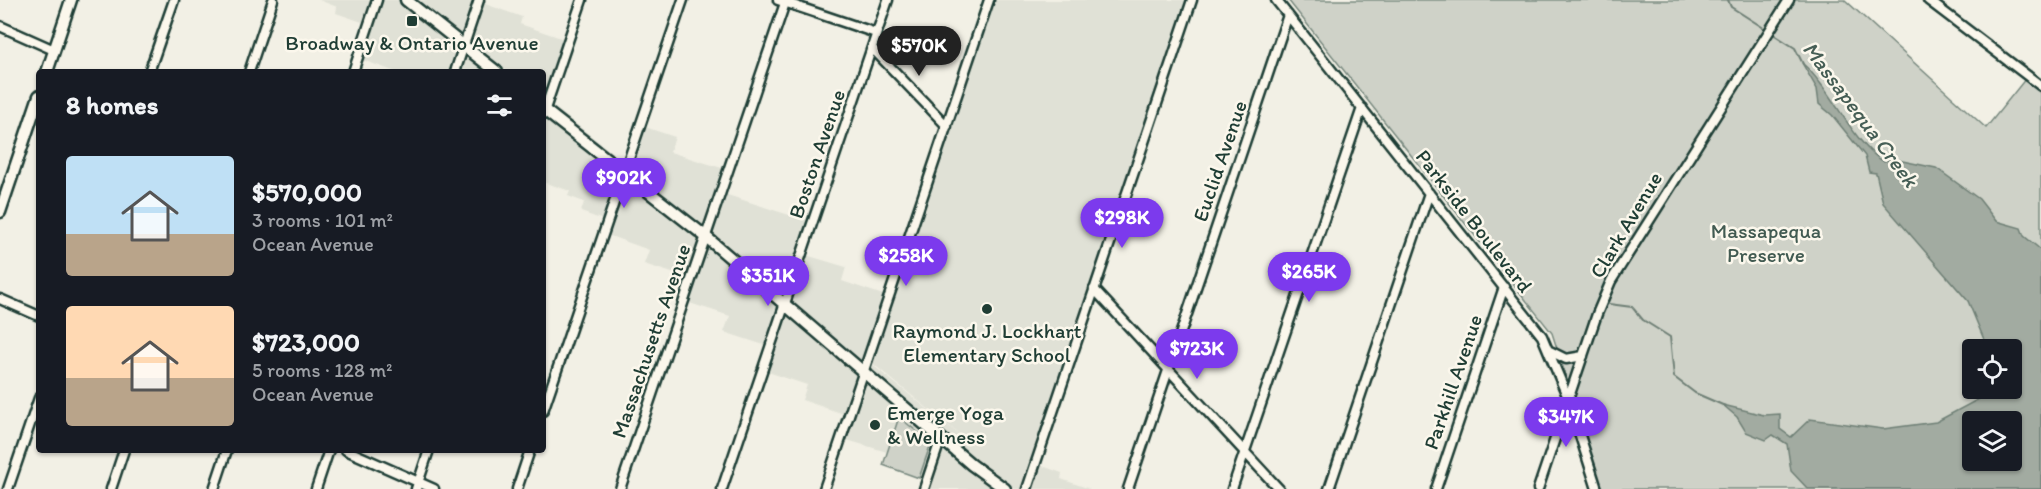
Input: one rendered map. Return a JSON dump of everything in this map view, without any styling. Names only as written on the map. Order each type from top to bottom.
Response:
[{"type":"main road","points":[[48,69],[71,0]]},
{"type":"main road","points":[[406,0],[493,69]]},
{"type":"main road","points":[[0,212],[36,105]]},
{"type":"main road","points":[[546,113],[624,171],[705,236],[941,438],[1005,489]]},
{"type":"street","points":[[150,69],[174,0]]},
{"type":"street","points":[[250,69],[273,0]]},
{"type":"street","points":[[354,69],[377,0]]},
{"type":"street","points":[[456,69],[480,0]]},
{"type":"street","points":[[546,106],[582,0]]},
{"type":"street","points":[[546,402],[683,0]]},
{"type":"street","name":"Boston Avenue","points":[[722,489],[888,0]]},
{"type":"street","points":[[824,489],[989,0]]},
{"type":"street","points":[[1027,489],[1192,0]]},
{"type":"street","name":"Parkside Boulevard","points":[[1276,0],[1542,336],[1568,398],[1597,489]]},
{"type":"street","name":"Clark Avenue","points":[[1538,489],[1606,292],[1627,252],[1789,0]]},
{"type":"street","points":[[1928,0],[2041,86]]},
{"type":"street","points":[[783,1],[876,33]]},
{"type":"street","name":"Massachusetts Avenue","points":[[620,489],[783,1]]},
{"type":"street","name":"Euclid Avenue","points":[[1128,489],[1288,15]]},
{"type":"street","points":[[0,26],[54,50]]},
{"type":"street","points":[[872,48],[947,126]]},
{"type":"street","points":[[1233,489],[1362,108]]},
{"type":"street","points":[[1329,489],[1429,193]]},
{"type":"street","name":"Parkhill Avenue","points":[[1436,489],[1504,287]]},
{"type":"street","points":[[1094,289],[1279,489]]},
{"type":"street","points":[[0,299],[36,315]]},
{"type":"street","points":[[1549,350],[1566,359],[1583,356]]},
{"type":"street","points":[[8,489],[36,407]]},
{"type":"street","points":[[924,489],[941,438]]},
{"type":"street","points":[[111,489],[123,453]]},
{"type":"street","points":[[214,489],[226,453]]},
{"type":"street","points":[[316,489],[328,453]]},
{"type":"street","points":[[352,453],[417,485],[434,489]]},
{"type":"street","points":[[417,485],[428,453]]},
{"type":"street","points":[[517,489],[529,453]]},
{"type":"shaded area","points":[[319,0],[474,0],[522,17],[520,24],[564,39],[546,93],[546,69],[388,69],[360,59],[365,23],[336,13],[337,7]]},
{"type":"shaded area","points":[[993,0],[1190,0],[1023,484],[1025,486],[1034,463],[1062,473],[1061,479],[1090,489],[921,489],[924,479],[883,465],[887,452],[837,437],[844,414],[802,400],[807,385],[759,369],[767,346],[724,332],[730,316],[680,300],[688,278],[644,264],[649,250],[602,233],[606,221],[581,212],[584,202],[568,196],[570,191],[546,183],[546,101],[624,162],[637,125],[648,128],[675,137],[670,152],[725,169],[718,192],[811,222],[799,253],[846,267],[842,281],[886,296],[870,363],[981,452],[872,363]]},
{"type":"shaded area","points":[[1802,63],[1813,74],[1852,130],[1872,153],[1883,161],[1893,159],[1936,168],[1979,199],[1996,221],[2021,228],[2024,236],[2041,250],[2041,489],[1808,489],[1791,471],[1787,444],[1773,435],[1766,440],[1746,432],[1737,417],[1723,405],[1764,415],[1780,414],[1780,429],[1791,437],[1810,419],[1883,429],[1936,422],[1979,399],[2022,399],[2022,339],[1984,339],[1968,301],[1883,203],[1876,173],[1869,172],[1865,156],[1832,115],[1819,104],[1817,89]]},
{"type":"green space","name":"Massapequa Preserve","points":[[1288,0],[1845,0],[1986,128],[2026,78],[2041,90],[2041,489],[1602,489],[1552,333]]},
{"type":"green space","points":[[899,417],[931,443],[919,478],[883,465]]},
{"type":"waterway","name":"Massapequa Creek","points":[[1728,0],[1731,7],[1795,48],[1803,64]]},
{"type":"waterway","points":[[1609,304],[1632,307],[1643,320],[1670,337],[1674,377],[1695,393],[1725,406]]},
{"type":"place","name":"Broadway & Ontario Avenue","points":[[412,21]]},
{"type":"place","name":"Raymond J. Lockhart Elementary School","points":[[987,309]]},
{"type":"place","name":"Emerge Yoga & Wellness","points":[[875,425]]}]
